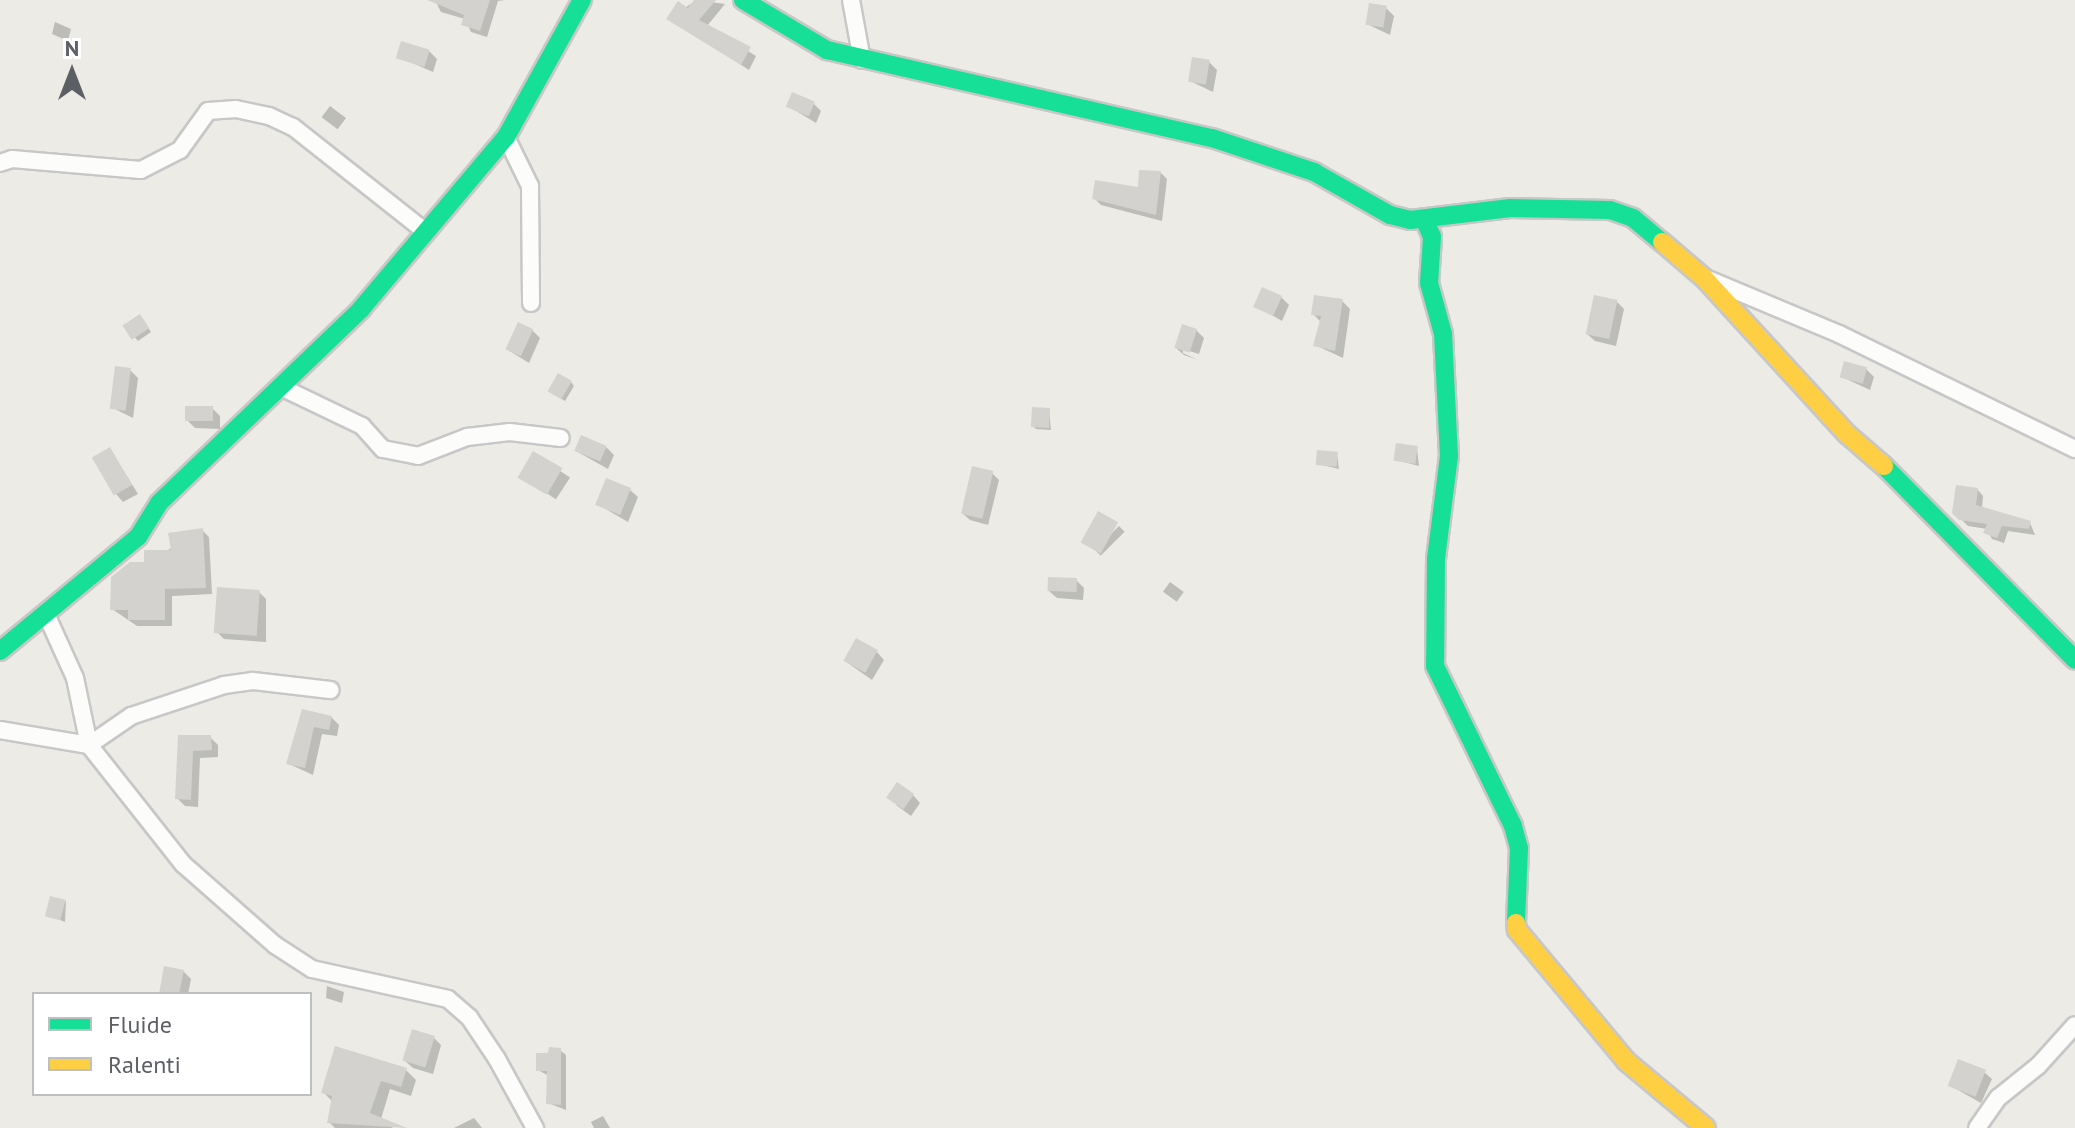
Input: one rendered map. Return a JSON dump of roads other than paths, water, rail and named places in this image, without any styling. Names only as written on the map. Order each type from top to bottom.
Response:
[{"type":"street","points":[[0,651],[138,537],[159,503],[283,388],[426,232],[506,137],[582,0]]},
{"type":"street","points":[[743,0],[827,50],[1212,138],[1314,172],[1390,215],[1425,221],[1510,208],[1610,210],[1654,233],[1704,278],[1826,412],[1908,488],[2075,660]]},
{"type":"street","points":[[851,0],[862,60]]},
{"type":"street","points":[[0,163],[12,159],[141,170],[180,150],[208,111],[236,109],[269,116],[293,127],[426,232]]},
{"type":"street","points":[[506,137],[530,186],[531,303]]},
{"type":"street","points":[[1425,221],[1432,237],[1429,283],[1443,334],[1449,456],[1436,559],[1435,666],[1513,826],[1519,848],[1514,889],[1517,930],[1626,1061],[1706,1128]]},
{"type":"street","points":[[1704,278],[1839,334],[2075,449]]},
{"type":"street","points":[[283,388],[362,426],[383,449],[418,456],[467,437],[510,432],[561,438]]},
{"type":"street","points":[[46,614],[75,678],[89,745],[183,864],[275,945],[312,969],[448,999],[469,1017],[497,1059],[535,1128]]},
{"type":"street","points":[[0,730],[89,745],[131,716],[213,687],[253,681],[330,690]]},
{"type":"street","points":[[1977,1128],[1998,1098],[2038,1066],[2075,1025]]}]
